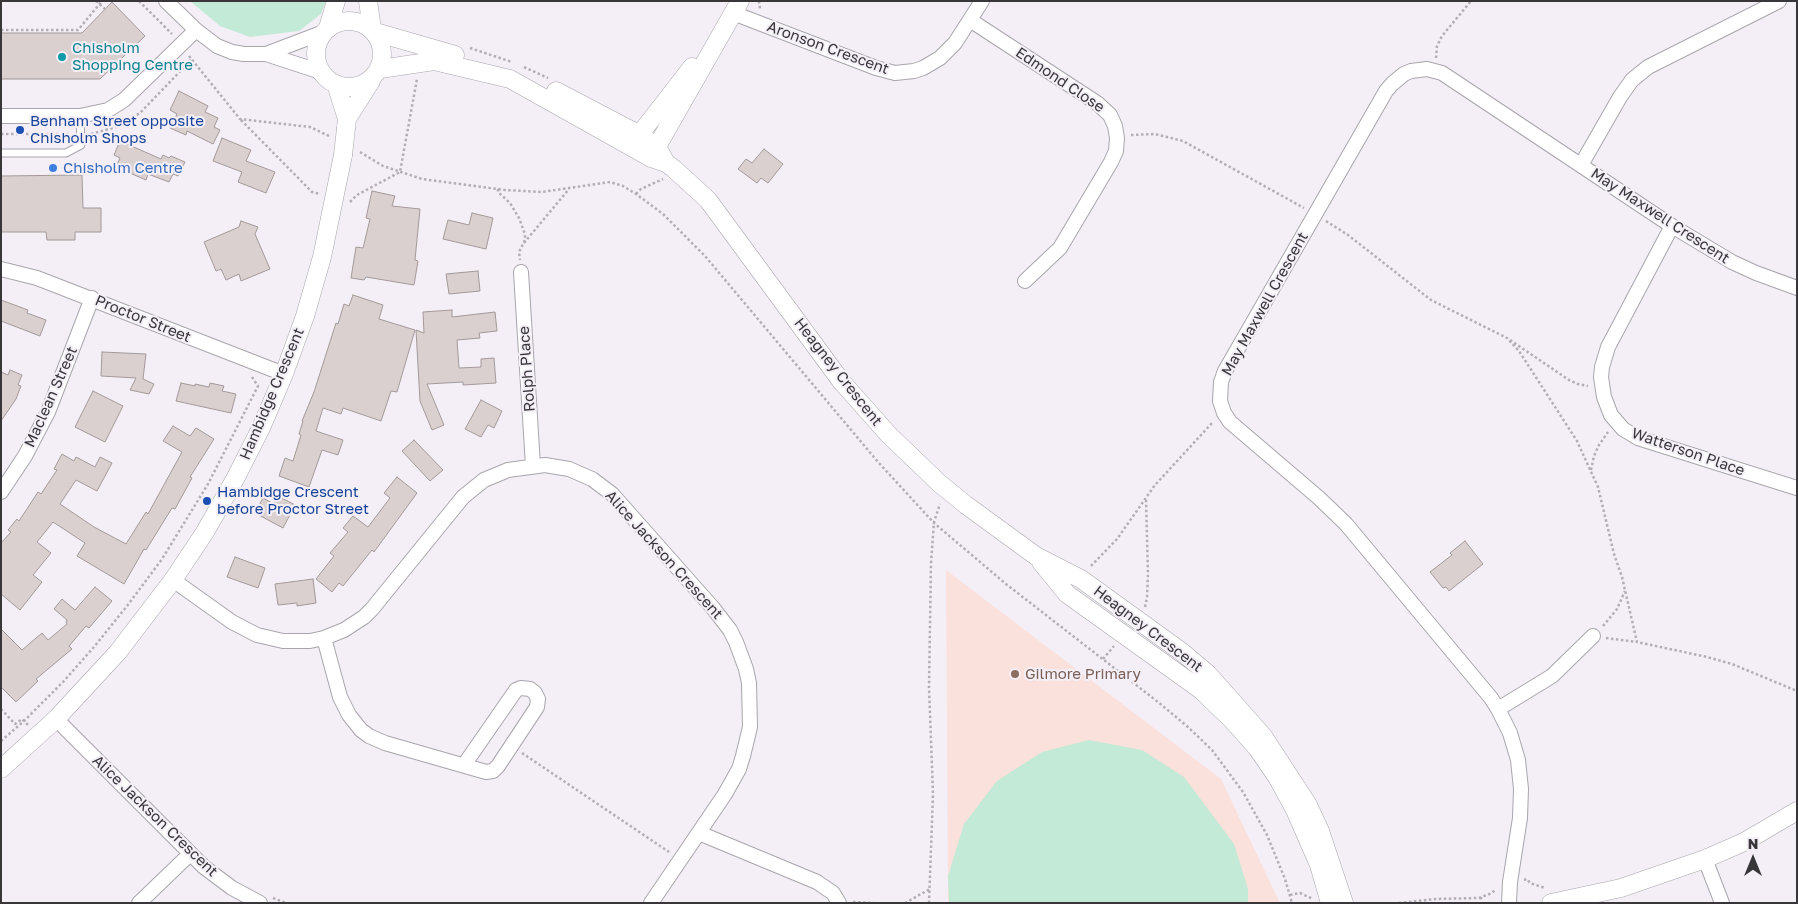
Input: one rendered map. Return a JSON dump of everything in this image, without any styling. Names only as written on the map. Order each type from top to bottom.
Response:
[{"type":"street","points":[[166,1],[196,30],[217,46],[244,54],[266,54],[321,72],[336,84],[348,87],[361,85],[375,75],[383,56],[382,43],[374,30],[368,1]]},
{"type":"street","points":[[321,72],[316,59],[317,44],[326,30],[336,1]]},
{"type":"street","name":"Aronson Crescent","points":[[737,7],[751,20],[876,68],[895,73],[914,71],[940,58],[955,43],[982,1]]},
{"type":"street","points":[[1581,165],[1620,97],[1632,80],[1648,67],[1779,1]]},
{"type":"street","points":[[636,141],[737,7]]},
{"type":"street","points":[[660,161],[737,7]]},
{"type":"street","points":[[266,54],[326,30],[338,22],[350,20],[362,22],[374,30]]},
{"type":"street","name":"Edmond Close","points":[[970,20],[1097,103],[1110,114],[1117,138]]},
{"type":"street","points":[[1,116],[80,116],[108,110],[124,100],[196,30]]},
{"type":"street","name":"Heagney Crescent","points":[[374,30],[510,79],[636,141],[708,200],[842,381],[888,434],[950,492],[1036,556],[1081,579],[1182,652],[1207,684],[1250,720],[1295,810],[1319,865],[1330,903]]},
{"type":"street","name":"Heagney Crescent","points":[[375,75],[434,61],[465,63]]},
{"type":"street","name":"May Maxwell Crescent","points":[[1224,412],[1220,401],[1220,392],[1225,371],[1392,84],[1404,74],[1412,71],[1427,69],[1442,73],[1672,226],[1756,274],[1797,288]]},
{"type":"street","name":"Hambidge Crescent","points":[[347,123],[375,75]]},
{"type":"street","name":"Hambidge Crescent","points":[[1,769],[56,719],[118,652],[173,580],[205,532],[234,481],[260,428],[284,374],[305,316],[348,152],[347,123],[336,84]]},
{"type":"street","points":[[1025,280],[1060,248],[1111,162],[1116,151],[1117,138]]},
{"type":"street","name":"Watterson Place","points":[[1672,226],[1608,347],[1602,366],[1604,397],[1611,415],[1630,435],[1797,488]]},
{"type":"street","name":"Proctor Street","points":[[1,269],[37,278],[92,298],[284,374]]},
{"type":"street","name":"Rolph Place","points":[[521,272],[534,466]]},
{"type":"street","name":"Maclean Street","points":[[1,492],[25,456],[48,412],[92,298]]},
{"type":"street","points":[[1224,412],[1230,422],[1319,498],[1346,524],[1498,709],[1510,733],[1518,760],[1521,789],[1520,818],[1510,882],[1509,903]]},
{"type":"street","name":"Alice Jackson Crescent","points":[[173,580],[232,622],[257,635],[283,641],[324,638],[344,630],[364,617],[463,497],[484,480],[508,470],[545,465],[569,470],[592,479],[612,494],[713,608],[730,630],[746,669],[749,683],[750,727],[744,756],[725,794],[651,903]]},
{"type":"street","points":[[1498,709],[1552,676],[1593,636]]},
{"type":"street","points":[[324,638],[340,697],[349,715],[361,730],[369,736],[385,742],[486,772],[493,771],[498,766],[537,707],[538,699],[530,688],[516,690],[464,765]]},
{"type":"street","name":"Alice Jackson Crescent","points":[[56,719],[204,867],[232,888],[267,900]]},
{"type":"street","name":"Heagney Crescent","points":[[1261,744],[1308,805],[1320,831],[1344,903]]},
{"type":"street","points":[[1551,895],[1583,900],[1621,888],[1705,859],[1744,842],[1797,811]]},
{"type":"street","points":[[699,833],[817,882],[833,894],[840,903]]},
{"type":"street","points":[[139,903],[190,854]]},
{"type":"street","points":[[1705,859],[1722,903]]},
{"type":"lane","points":[[1,153],[66,153],[81,145],[80,116]]},
{"type":"path","points":[[96,1],[105,9]]},
{"type":"path","points":[[1,30],[78,30],[102,1]]},
{"type":"path","points":[[139,1],[181,45],[240,119],[312,192],[322,194]]},
{"type":"path","points":[[751,20],[760,9],[759,1]]},
{"type":"path","points":[[1434,71],[1438,46],[1442,36],[1471,1]]},
{"type":"path","points":[[400,172],[417,80]]},
{"type":"path","points":[[240,119],[310,127],[329,136]]},
{"type":"path","points":[[1117,138],[1139,134],[1155,134],[1183,142],[1348,235],[1431,300],[1507,338],[1569,380],[1578,384],[1603,388]]},
{"type":"path","points":[[348,152],[422,179],[498,189],[542,192],[610,182],[623,186],[636,194],[674,223],[705,256],[878,462],[934,522],[1006,584],[1158,702],[1201,738],[1243,792],[1272,848],[1292,903]]},
{"type":"path","points":[[636,194],[660,161]]},
{"type":"path","points":[[357,195],[400,172]]},
{"type":"path","points":[[521,272],[519,252],[523,244],[570,188]]},
{"type":"path","points":[[498,189],[498,192],[510,204],[519,218],[525,234],[523,244]]},
{"type":"path","points":[[1507,338],[1535,374],[1576,441],[1591,471],[1603,503],[1637,642]]},
{"type":"path","points":[[1,741],[63,682],[94,647],[128,606],[178,535],[208,484],[258,386],[252,377],[244,373]]},
{"type":"path","points":[[1087,570],[1117,539],[1155,485],[1224,412]]},
{"type":"path","points":[[1591,471],[1594,456],[1599,445],[1607,433],[1618,424]]},
{"type":"path","points":[[929,903],[933,794],[930,668],[931,563],[934,522],[941,503],[950,492]]},
{"type":"path","points":[[1143,610],[1147,597],[1148,574],[1146,499]]},
{"type":"path","points":[[1593,636],[1617,609],[1625,589]]},
{"type":"path","points":[[1593,636],[1637,642],[1707,656],[1732,664],[1797,691]]},
{"type":"path","points":[[513,744],[526,757],[681,859]]},
{"type":"path","points":[[1399,903],[1481,897],[1492,893],[1500,883],[1527,879],[1530,883],[1544,888],[1551,895]]},
{"type":"path","points":[[905,903],[930,889]]},
{"type":"path","points":[[1290,895],[1300,893],[1318,903]]},
{"type":"path","points":[[1481,897],[1481,903]]},
{"type":"path","points":[[267,900],[286,903]]},
{"type":"path","points":[[848,903],[856,901],[874,903]]},
{"type":"shaded area","name":"Gilmore Primary","points":[[946,570],[1221,779],[1280,903],[948,903]]},
{"type":"green space","points":[[190,1],[326,1],[321,14],[299,31],[250,37],[220,26]]},
{"type":"green space","points":[[1089,740],[1142,750],[1184,777],[1234,844],[1248,889],[1248,903],[949,903],[948,876],[964,824],[997,781],[1042,752]]},
{"type":"building","name":"Chisholm Shopping Centre","points":[[112,2],[145,36],[100,79],[1,79],[1,33],[82,33]]},
{"type":"building","points":[[179,91],[208,106],[205,112],[218,118],[214,127],[220,130],[213,144],[187,131],[186,135],[170,128],[177,114],[170,110]]},
{"type":"building","points":[[222,138],[251,150],[246,161],[275,172],[266,193],[238,182],[242,172],[213,161]]},
{"type":"building","points":[[120,141],[161,159],[163,155],[169,158],[171,156],[185,162],[178,176],[173,174],[169,182],[148,174],[146,180],[116,167],[120,158],[114,155]]},
{"type":"building","points":[[764,149],[783,164],[768,183],[761,178],[757,183],[738,169],[746,159],[752,163]]},
{"type":"building","points":[[82,175],[83,208],[101,208],[101,232],[75,232],[75,240],[47,240],[46,232],[1,232],[1,176]]},
{"type":"building","points":[[372,191],[395,196],[392,206],[420,209],[415,260],[418,261],[414,285],[366,277],[364,280],[351,278],[356,247],[363,248],[364,244],[370,219],[366,218]]},
{"type":"building","points":[[472,213],[493,218],[486,249],[443,239],[448,220],[469,225]]},
{"type":"building","points":[[241,221],[258,227],[255,234],[270,269],[241,281],[239,274],[226,280],[221,269],[216,271],[204,242],[239,227]]},
{"type":"building","points":[[478,271],[480,291],[449,294],[446,274]]},
{"type":"building","points":[[353,295],[383,305],[379,319],[415,330],[397,392],[391,391],[381,421],[343,408],[341,414],[323,408],[316,431],[343,440],[338,455],[322,450],[309,487],[279,476],[285,458],[293,461],[301,435],[299,434],[302,421],[314,392],[336,323],[338,324],[344,304],[349,306]]},
{"type":"building","points":[[1,300],[28,310],[27,313],[46,320],[40,336],[1,321]]},
{"type":"building","points":[[452,310],[452,317],[495,312],[497,331],[479,333],[480,338],[457,340],[459,368],[481,367],[481,359],[494,358],[496,383],[463,385],[463,382],[427,384],[444,425],[432,430],[420,401],[416,330],[424,333],[423,312]]},
{"type":"building","points":[[102,352],[146,354],[143,379],[154,384],[149,394],[130,390],[136,378],[101,376]]},
{"type":"building","points":[[10,370],[22,375],[18,385],[21,386],[16,399],[1,421],[1,372],[8,375]]},
{"type":"building","points":[[181,383],[209,387],[210,383],[224,386],[222,391],[236,394],[231,413],[176,401]]},
{"type":"building","points":[[93,391],[123,406],[105,442],[75,427]]},
{"type":"building","points":[[481,400],[502,411],[494,428],[488,425],[481,437],[465,429]]},
{"type":"building","points":[[173,426],[190,436],[196,428],[214,439],[190,477],[192,478],[175,509],[172,508],[146,550],[144,549],[124,584],[77,556],[85,543],[53,522],[37,542],[51,553],[33,575],[42,582],[20,610],[1,594],[1,543],[11,532],[8,530],[17,519],[19,521],[38,492],[41,494],[57,470],[54,469],[62,454],[74,461],[76,457],[95,467],[100,457],[112,463],[97,491],[76,480],[60,504],[94,527],[126,544],[146,512],[148,514],[182,452],[163,441]]},
{"type":"building","points":[[414,440],[443,470],[430,481],[402,451]]},
{"type":"building","points":[[397,477],[417,493],[374,552],[372,550],[343,586],[339,583],[332,592],[316,579],[334,556],[330,553],[348,532],[343,528],[353,516],[368,527],[390,498],[384,493]]},
{"type":"building","points":[[278,496],[295,505],[283,528],[255,513],[263,498],[274,504]]},
{"type":"building","points":[[1465,541],[1483,564],[1449,591],[1446,587],[1443,588],[1430,572],[1452,555],[1450,553]]},
{"type":"building","points":[[235,557],[265,568],[258,588],[227,577]]},
{"type":"building","points":[[313,579],[316,603],[297,606],[297,603],[278,605],[275,584]]},
{"type":"building","points":[[95,587],[112,601],[89,628],[86,626],[69,646],[72,649],[36,679],[38,681],[16,702],[1,687],[1,629],[22,650],[42,633],[48,640],[67,624],[67,620],[54,609],[62,599],[75,610]]},
{"type":"place","name":"Chisholm Shopping Centre","points":[[62,57]]},
{"type":"place","name":"Benham Street opposite Chisholm Shops","points":[[20,130]]},
{"type":"place","name":"Chisholm Centre","points":[[53,168]]},
{"type":"place","name":"Hambidge Crescent before Proctor Street","points":[[207,501]]},
{"type":"place","name":"Gilmore Primary","points":[[1015,674]]}]
